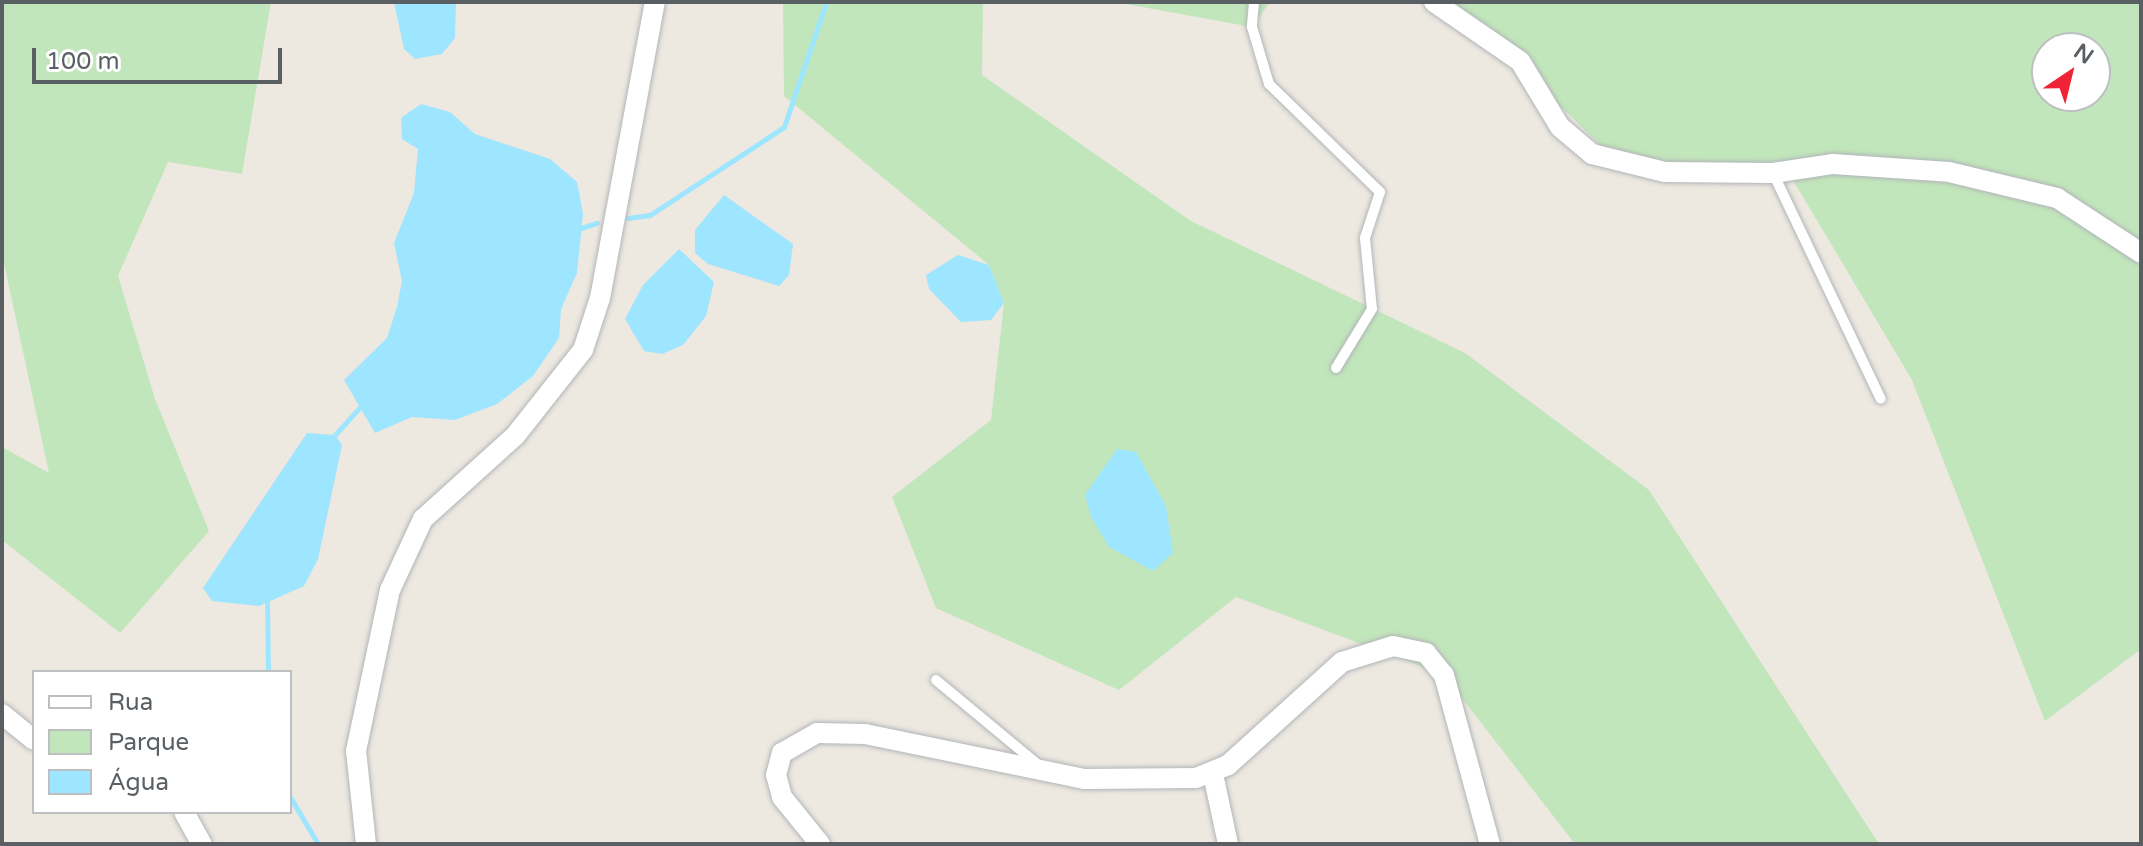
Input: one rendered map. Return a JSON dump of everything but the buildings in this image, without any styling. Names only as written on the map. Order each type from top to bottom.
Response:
[{"type":"street","points":[[366,844],[356,751],[390,590],[423,519],[515,436],[583,350],[600,298],[655,2]]},
{"type":"street","points":[[1434,2],[1520,61],[1566,135],[1592,154],[1665,172],[1773,173],[1833,164],[2029,187],[2093,217],[2141,253]]},
{"type":"street","points":[[820,844],[782,797],[776,775],[782,753],[817,733],[865,734],[1053,773],[1134,783],[1213,774],[1342,662],[1375,648],[1412,647],[1444,675],[1490,844]]},
{"type":"street","points":[[2,714],[32,738]]},
{"type":"street","points":[[1213,774],[1228,844]]},
{"type":"street","points":[[185,814],[202,844]]},
{"type":"lane","points":[[1254,2],[1252,27],[1269,84],[1380,192],[1365,238],[1372,309],[1336,368]]},
{"type":"lane","points":[[1773,173],[1881,399]]},
{"type":"lane","points":[[936,680],[1053,773]]},
{"type":"green space","points":[[2,2],[271,2],[242,174],[168,162],[118,276],[155,399],[209,531],[120,633],[2,540],[2,447],[49,473],[2,254]]},
{"type":"green space","points":[[783,2],[983,2],[982,75],[1191,221],[1465,353],[1649,490],[1879,844],[1575,844],[1444,675],[1236,597],[1119,690],[936,608],[892,497],[991,420],[1004,303],[989,265],[784,96]]},
{"type":"green space","points":[[1115,2],[1270,2],[1252,27]]},
{"type":"green space","points":[[1423,2],[2141,2],[2141,649],[2045,721],[1912,380],[1787,170],[1618,162],[1496,44]]},
{"type":"water","points":[[394,2],[456,2],[455,38],[442,54],[415,59],[404,49]]},
{"type":"water","points":[[421,104],[450,112],[475,134],[550,159],[577,182],[583,214],[577,273],[561,309],[559,338],[533,376],[497,404],[455,420],[412,417],[375,433],[344,380],[387,338],[397,307],[402,281],[394,243],[414,193],[418,149],[402,139],[401,118]]},
{"type":"water","points":[[724,195],[793,244],[789,275],[779,286],[708,264],[695,253],[695,230]]},
{"type":"water","points":[[679,249],[714,282],[706,316],[683,345],[662,354],[644,351],[625,319],[643,285]]},
{"type":"water","points":[[958,255],[989,265],[1004,303],[991,320],[961,322],[929,289],[926,275]]},
{"type":"water","points":[[307,433],[335,435],[342,445],[318,559],[304,586],[259,606],[212,601],[203,588]]},
{"type":"water","points":[[1117,449],[1136,452],[1166,506],[1173,553],[1153,571],[1109,547],[1091,517],[1085,495]]},
{"type":"waterway","points":[[628,218],[650,215],[784,127],[826,2]]},
{"type":"waterway","points":[[575,230],[597,223]]},
{"type":"waterway","points":[[332,438],[360,407]]},
{"type":"waterway","points":[[267,600],[268,670]]},
{"type":"waterway","points":[[292,800],[318,844]]}]
